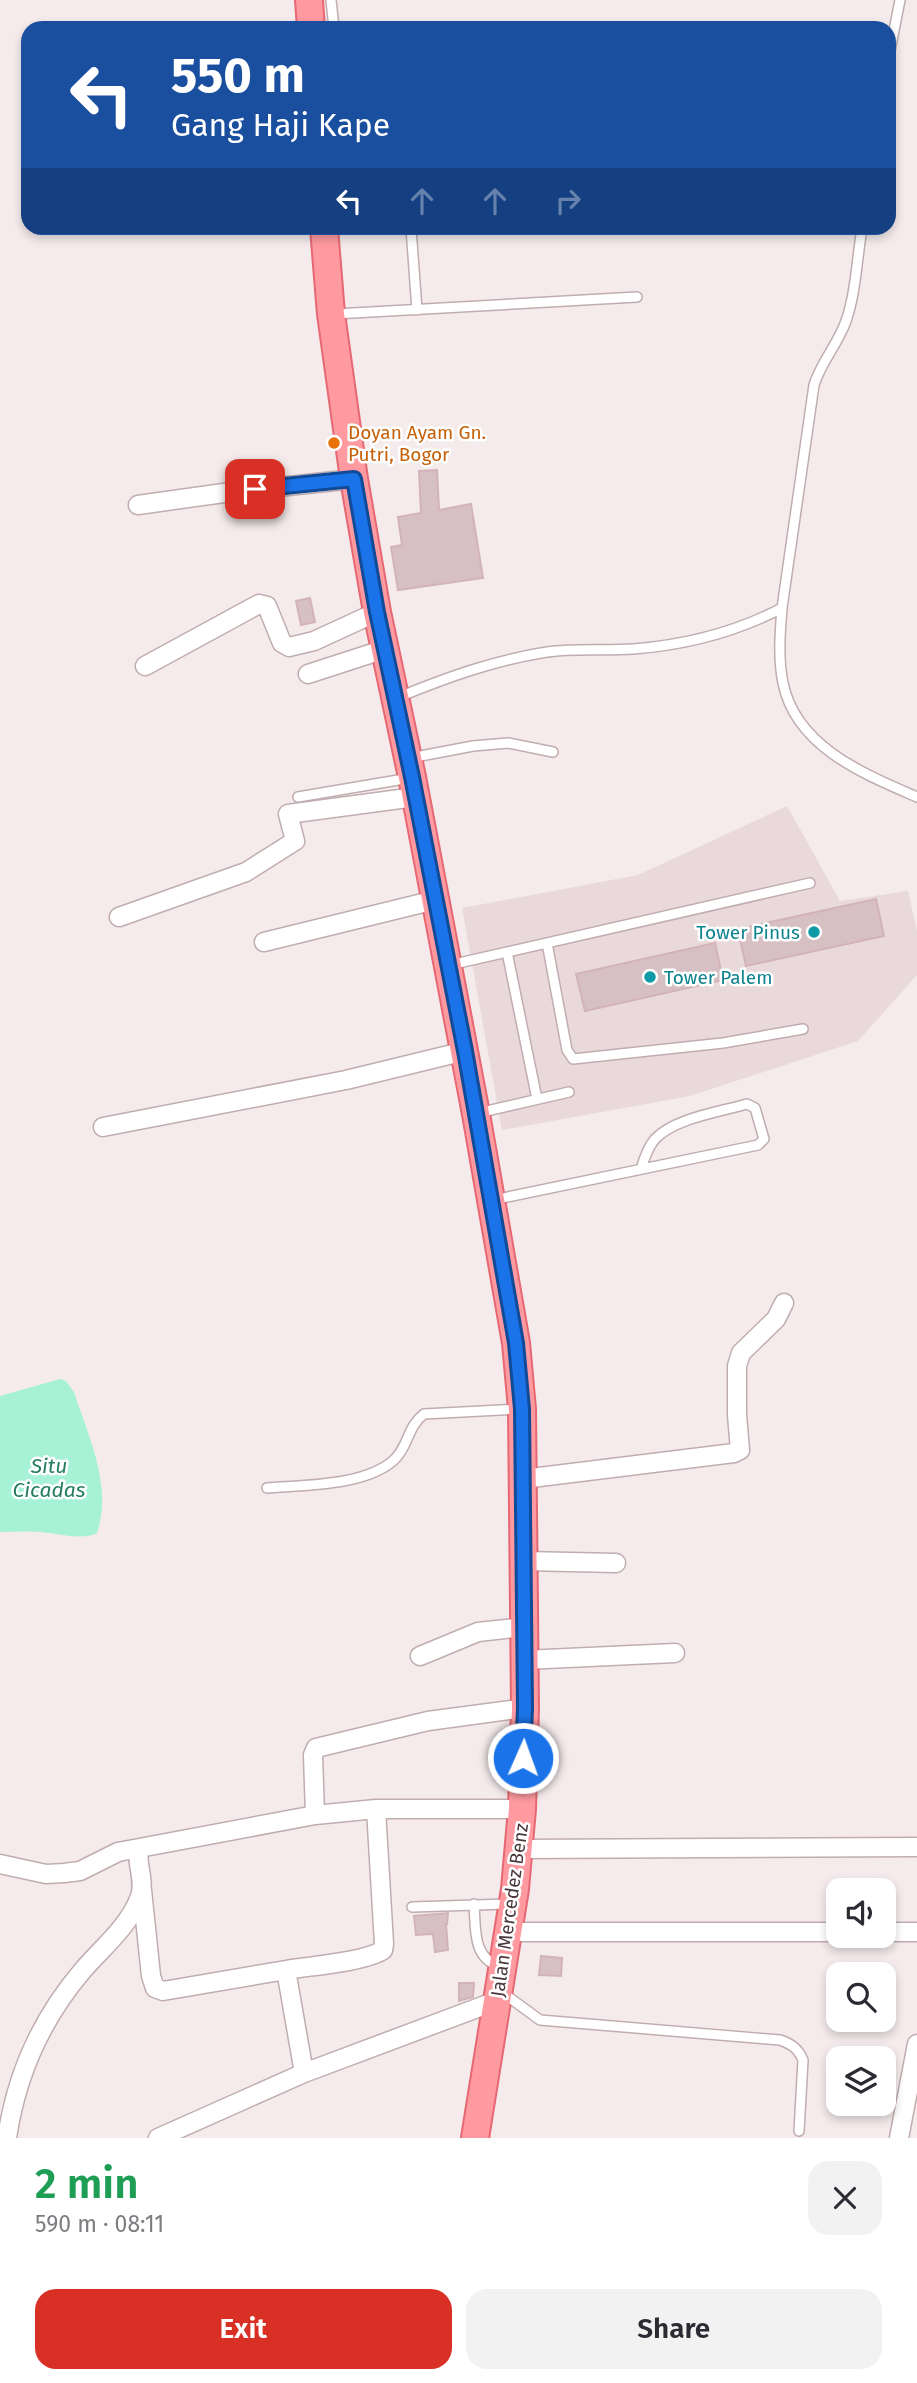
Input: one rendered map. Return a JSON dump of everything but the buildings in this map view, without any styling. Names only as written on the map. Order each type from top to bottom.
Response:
[{"type":"main road","points":[[309,0],[310,21]]},
{"type":"main road","name":"Jalan Mercedez Benz","points":[[325,235],[331,314],[354,479],[377,612],[412,777],[492,1200],[516,1343],[522,1409],[525,1708],[522,1809],[512,1904],[475,2138]]},
{"type":"street","points":[[138,505],[354,479]]},
{"type":"street","points":[[145,666],[263,604],[267,606],[285,646],[314,640],[377,612]]},
{"type":"street","points":[[314,640],[316,671],[385,649]]},
{"type":"street","points":[[119,917],[246,872],[295,841],[288,814],[412,777]]},
{"type":"street","points":[[264,942],[435,900]]},
{"type":"street","points":[[103,1127],[346,1080],[465,1051]]},
{"type":"street","points":[[523,1479],[734,1453],[740,1450],[737,1366],[741,1353],[776,1319],[784,1303]]},
{"type":"street","points":[[524,1561],[617,1563]]},
{"type":"street","points":[[420,1656],[478,1632],[524,1627]]},
{"type":"street","points":[[524,1660],[675,1653]]},
{"type":"street","points":[[315,1815],[313,1755],[316,1748],[428,1721],[525,1708]]},
{"type":"street","points":[[0,1864],[46,1874],[80,1871],[118,1852],[315,1815],[376,1809],[522,1809]]},
{"type":"street","points":[[140,1848],[138,1853],[143,1878],[151,1976],[155,1988],[159,1990],[197,1986],[351,1960],[383,1950],[376,1809]]},
{"type":"street","points":[[519,1849],[917,1847]]},
{"type":"street","points":[[8,2138],[17,2088],[35,2043],[75,1979],[122,1928],[142,1890]]},
{"type":"street","points":[[507,1932],[826,1932]]},
{"type":"street","points":[[896,1932],[917,1932]]},
{"type":"street","points":[[286,1970],[304,2073]]},
{"type":"street","points":[[158,2138],[499,1986]]},
{"type":"street","points":[[899,2138],[917,2044]]},
{"type":"lane","points":[[331,0],[333,21]]},
{"type":"lane","points":[[896,21],[900,0]]},
{"type":"lane","points":[[412,235],[417,310]]},
{"type":"lane","points":[[861,235],[845,323],[819,369],[814,385],[782,608],[782,683],[798,718],[827,751],[846,764],[917,797]]},
{"type":"lane","points":[[331,314],[637,297]]},
{"type":"lane","points":[[395,699],[492,663],[550,652],[664,645],[708,637],[737,628],[782,608]]},
{"type":"lane","points":[[298,797],[412,777],[474,746],[508,743],[553,752]]},
{"type":"lane","points":[[448,965],[810,883]]},
{"type":"lane","points":[[547,943],[567,1050],[573,1059],[723,1043],[803,1029]]},
{"type":"lane","points":[[507,952],[537,1099]]},
{"type":"lane","points":[[476,1114],[569,1092]]},
{"type":"lane","points":[[492,1200],[758,1145],[764,1139],[755,1108],[747,1104],[665,1130],[653,1141],[641,1169]]},
{"type":"lane","points":[[267,1488],[346,1480],[379,1470],[402,1451],[415,1421],[424,1414],[522,1409]]},
{"type":"lane","points":[[474,1904],[477,1947],[483,1958],[499,1986],[540,2020],[780,2040],[800,2051],[803,2060],[800,2131]]},
{"type":"lane","points":[[412,1907],[512,1904]]},
{"type":"shaded area","points":[[787,806],[840,901],[908,891],[917,931],[917,975],[858,1041],[690,1096],[502,1130],[462,908],[638,875]]},
{"type":"water","name":"Situ Cicadas","points":[[60,1379],[66,1381],[74,1392],[97,1461],[102,1497],[97,1533],[76,1536],[40,1532],[0,1532],[0,1396]]},
{"type":"place","name":"Doyan Ayam Gn. Putri, Bogor","points":[[334,443]]},
{"type":"place","name":"Tower Pinus","points":[[814,932]]},
{"type":"place","name":"Tower Palem","points":[[650,977]]},
{"type":"route","points":[[255,489],[354,479],[377,612],[465,1051],[516,1343],[522,1409],[525,1708],[523,1758]]}]
